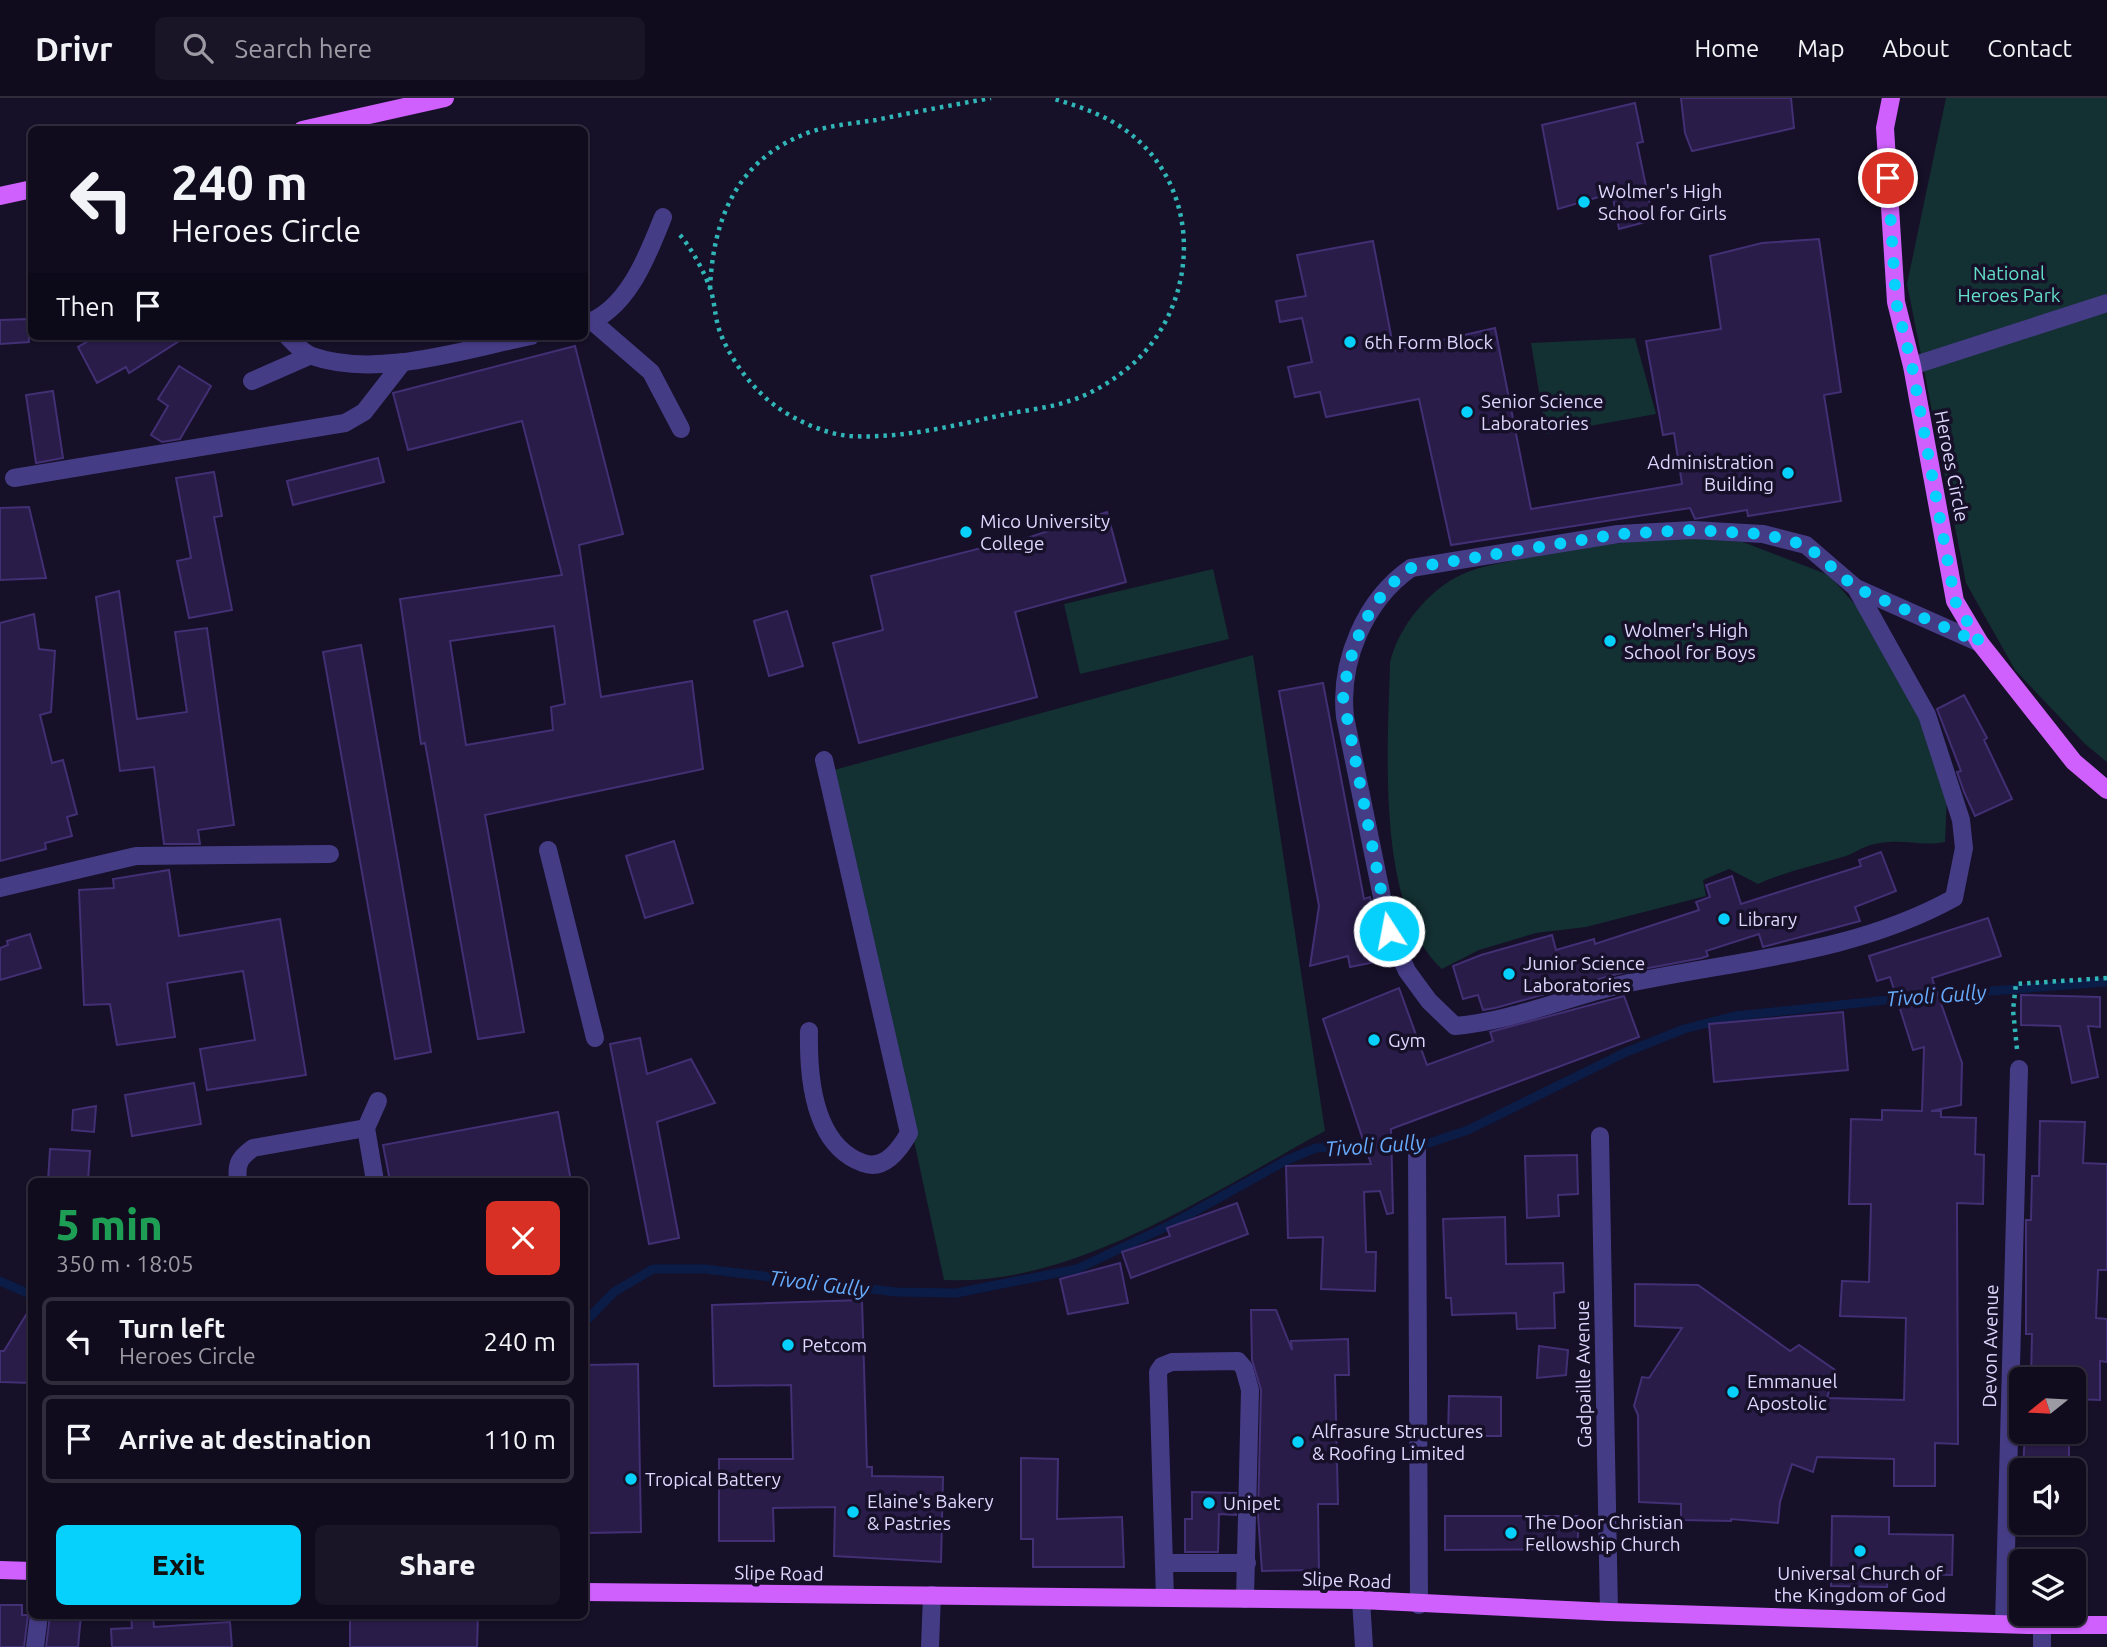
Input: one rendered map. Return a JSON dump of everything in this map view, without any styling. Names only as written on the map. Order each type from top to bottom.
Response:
[{"type":"main road","points":[[320,126],[444,98]]},
{"type":"main road","name":"Heroes Circle","points":[[1891,98],[1885,128],[1896,302],[1912,366],[1955,601],[1980,643],[2074,762],[2107,790]]},
{"type":"main road","points":[[0,196],[28,190]]},
{"type":"main road","points":[[0,1570],[28,1571]]},
{"type":"main road","name":"Slipe Road","points":[[588,1592],[1361,1600],[1419,1605],[2009,1625]]},
{"type":"main road","name":"Slipe Road","points":[[2086,1625],[2107,1625]]},
{"type":"street","points":[[663,218],[649,252],[613,309],[588,322],[650,372],[681,429]]},
{"type":"street","points":[[1912,366],[2107,303]]},
{"type":"street","points":[[292,340],[309,356],[346,365],[403,362],[511,340]]},
{"type":"street","points":[[251,381],[309,356]]},
{"type":"street","points":[[14,478],[345,423],[364,412],[403,362]]},
{"type":"street","points":[[1856,588],[1927,715],[1961,820],[1964,848],[1954,898],[1915,919],[1874,934],[1753,962],[1620,985],[1483,1024],[1455,1026],[1429,1001],[1407,971],[1389,931],[1344,707],[1346,672],[1370,608],[1391,582],[1411,568],[1618,534],[1693,530],[1763,534],[1806,545],[1856,588],[1980,643]]},
{"type":"street","points":[[809,1031],[808,1059],[813,1093],[827,1134],[844,1156],[868,1165],[885,1161],[899,1150],[909,1133],[824,761]]},
{"type":"street","points":[[548,850],[595,1038]]},
{"type":"street","points":[[0,888],[136,856],[330,854]]},
{"type":"street","name":"Devon Avenue","points":[[2004,1625],[2019,1069]]},
{"type":"street","points":[[374,1178],[366,1128],[378,1101]]},
{"type":"street","points":[[238,1178],[236,1167],[241,1157],[253,1148],[366,1128]]},
{"type":"street","name":"Gadpaille Avenue","points":[[1600,1136],[1609,1612]]},
{"type":"street","points":[[1416,1150],[1419,1605]]},
{"type":"street","points":[[1165,1598],[1158,1372],[1162,1366],[1172,1362],[1238,1361],[1244,1368],[1250,1390],[1245,1599]]},
{"type":"street","points":[[1165,1563],[1247,1563]]},
{"type":"street","points":[[930,1647],[932,1595]]},
{"type":"street","points":[[1361,1600],[1364,1647]]},
{"type":"street","points":[[35,1647],[38,1619]]},
{"type":"street","points":[[2042,1626],[2042,1647]]},
{"type":"path","points":[[710,289],[712,250],[725,206],[747,172],[772,153],[813,132],[991,98]]},
{"type":"path","points":[[663,218],[683,238],[710,289],[720,333],[748,381],[776,406],[808,425],[849,436],[924,431],[1070,401],[1106,383],[1135,362],[1155,340],[1175,304],[1184,270],[1185,236],[1174,191],[1152,154],[1128,131],[1088,109],[1051,98]]},
{"type":"path","points":[[2019,1069],[2013,1010],[2016,984],[2107,978]]},
{"type":"green space","name":"National Heroes Park","points":[[1946,98],[2107,98],[2107,762],[2085,744],[2015,670],[1966,583],[1907,284]]},
{"type":"green space","points":[[1635,338],[1656,414],[1546,434],[1531,343]]},
{"type":"green space","points":[[1685,538],[1743,542],[1829,575],[1866,617],[1917,713],[1947,797],[1945,842],[1881,843],[1758,884],[1729,869],[1703,880],[1706,896],[1586,927],[1536,933],[1479,950],[1442,969],[1420,941],[1405,907],[1390,824],[1390,662],[1400,635],[1427,599],[1450,581],[1470,571],[1498,563],[1582,548]]},
{"type":"green space","points":[[1213,569],[1229,639],[1080,674],[1064,604]]},
{"type":"green space","points":[[1253,655],[1325,1131],[1190,1206],[1093,1252],[1043,1268],[993,1278],[944,1280],[834,770]]},
{"type":"building","points":[[1681,98],[1791,98],[1794,128],[1692,151],[1685,133]]},
{"type":"building","points":[[1635,103],[1643,142],[1637,143],[1653,220],[1619,229],[1612,193],[1558,209],[1542,125]]},
{"type":"building","points":[[1819,239],[1841,392],[1824,395],[1841,501],[1748,516],[1747,510],[1695,519],[1690,508],[1451,545],[1419,399],[1326,417],[1320,392],[1295,397],[1288,367],[1312,362],[1302,318],[1280,322],[1276,301],[1306,296],[1297,255],[1373,241],[1394,351],[1495,328],[1531,509],[1682,484],[1674,433],[1663,435],[1646,341],[1721,329],[1710,256],[1762,243]]},
{"type":"building","points":[[28,319],[29,342],[0,344],[0,320]]},
{"type":"building","points":[[90,340],[181,340],[129,373],[126,367],[97,383],[78,347]]},
{"type":"building","points":[[575,346],[623,534],[579,545],[601,697],[692,681],[703,769],[485,815],[524,1032],[478,1039],[425,743],[421,744],[400,599],[562,575],[522,421],[408,450],[393,393]],"holes":[[[554,626],[565,704],[551,707],[553,730],[466,745],[450,641]]]},
{"type":"building","points":[[179,366],[211,386],[180,439],[162,442],[151,435],[168,406],[158,399]]},
{"type":"building","points":[[53,391],[63,458],[36,463],[26,395]]},
{"type":"building","points":[[378,458],[384,482],[293,505],[287,481]]},
{"type":"building","points":[[214,472],[222,516],[214,517],[232,610],[189,618],[177,561],[191,558],[176,478]]},
{"type":"building","points":[[29,507],[46,578],[0,580],[0,508]]},
{"type":"building","points":[[1107,512],[1126,582],[1015,612],[1037,697],[859,743],[833,643],[883,630],[871,576],[1005,542],[1005,545]]},
{"type":"building","points":[[119,591],[137,719],[187,712],[175,632],[207,628],[234,825],[198,830],[200,844],[164,844],[154,767],[120,771],[96,597]]},
{"type":"building","points":[[787,611],[803,666],[769,676],[754,621]]},
{"type":"building","points":[[34,614],[39,649],[55,651],[51,712],[40,715],[52,763],[63,760],[77,814],[67,817],[72,836],[45,843],[46,849],[0,861],[0,623]]},
{"type":"building","points":[[361,645],[431,1052],[395,1059],[323,652]]},
{"type":"building","points":[[1323,683],[1364,899],[1370,897],[1385,960],[1350,967],[1348,956],[1310,966],[1319,906],[1279,691]]},
{"type":"building","points":[[1964,695],[1987,738],[1984,740],[2012,799],[1975,816],[1964,792],[1957,772],[1961,771],[1937,709]]},
{"type":"building","points":[[674,841],[693,903],[645,918],[626,856]]},
{"type":"building","points":[[1881,852],[1896,891],[1855,907],[1860,921],[1763,947],[1759,934],[1706,951],[1708,956],[1702,958],[1617,974],[1495,1008],[1483,1010],[1478,995],[1463,999],[1453,966],[1481,955],[1552,935],[1556,950],[1594,939],[1595,944],[1699,910],[1696,902],[1710,897],[1706,885],[1732,876],[1741,904],[1861,866],[1859,860]]},
{"type":"building","points":[[169,870],[179,936],[280,919],[306,1075],[207,1090],[200,1049],[255,1040],[243,971],[167,983],[175,1037],[117,1045],[110,1004],[84,1005],[79,890],[114,888],[113,879]]},
{"type":"building","points":[[1988,918],[2001,956],[1932,978],[1936,990],[1929,992],[1937,992],[1962,1063],[1961,1105],[1931,1111],[1941,1111],[1941,1117],[1976,1118],[1975,1154],[1984,1155],[1983,1204],[1957,1203],[1958,1444],[1935,1443],[1935,1486],[1894,1486],[1894,1459],[1817,1457],[1813,1472],[1792,1464],[1780,1502],[1778,1523],[1731,1519],[1681,1520],[1681,1504],[1639,1502],[1638,1415],[1634,1406],[1642,1377],[1649,1378],[1682,1328],[1635,1326],[1635,1284],[1698,1285],[1790,1351],[1799,1345],[1835,1370],[1827,1398],[1904,1400],[1906,1318],[1840,1316],[1842,1281],[1869,1282],[1871,1204],[1849,1204],[1851,1119],[1882,1120],[1882,1110],[1922,1111],[1924,1047],[1913,1050],[1890,977],[1877,981],[1869,956]]},
{"type":"building","points":[[30,934],[41,968],[0,980],[0,948],[8,945],[7,941]]},
{"type":"building","points":[[1399,988],[1427,1065],[1493,1041],[1490,1032],[1624,996],[1639,1037],[1391,1129],[1393,1213],[1387,1214],[1380,1191],[1364,1192],[1366,1252],[1376,1252],[1375,1291],[1321,1289],[1323,1237],[1288,1238],[1286,1166],[1371,1164],[1323,1019]]},
{"type":"building","points":[[2021,995],[2100,997],[2100,1027],[2088,1026],[2098,1077],[2072,1083],[2060,1026],[2021,1025]]},
{"type":"building","points":[[1843,1012],[1848,1070],[1714,1082],[1709,1024]]},
{"type":"building","points":[[640,1038],[647,1074],[691,1059],[715,1103],[657,1122],[679,1238],[649,1244],[610,1044]]},
{"type":"building","points":[[194,1083],[201,1124],[132,1136],[125,1095]]},
{"type":"building","points":[[96,1106],[94,1132],[72,1130],[73,1110]]},
{"type":"building","points":[[558,1112],[570,1178],[389,1178],[383,1145]]},
{"type":"building","points":[[2040,1121],[2085,1122],[2083,1163],[2107,1164],[2107,1270],[2098,1270],[2096,1318],[2107,1319],[2107,1362],[2100,1361],[2100,1400],[2086,1399],[2086,1367],[2031,1367],[2032,1334],[2026,1334],[2026,1220],[2031,1220],[2032,1176],[2039,1176]]},
{"type":"building","points":[[50,1149],[90,1151],[88,1178],[48,1178]]},
{"type":"building","points":[[1577,1155],[1578,1194],[1558,1195],[1559,1216],[1527,1218],[1525,1156]]},
{"type":"building","points":[[1237,1203],[1248,1234],[1131,1278],[1122,1252],[1170,1236],[1167,1228]]},
{"type":"building","points":[[1505,1217],[1506,1264],[1563,1263],[1564,1292],[1554,1293],[1555,1328],[1517,1329],[1516,1313],[1452,1315],[1451,1298],[1446,1298],[1443,1219]]},
{"type":"building","points":[[1120,1263],[1128,1303],[1068,1314],[1060,1279]]},
{"type":"building","points":[[862,1300],[867,1467],[872,1467],[872,1476],[943,1477],[941,1562],[834,1556],[835,1507],[773,1508],[774,1541],[719,1541],[719,1459],[793,1459],[791,1385],[714,1386],[712,1305]]},
{"type":"building","name":"Alfrasure Structures & Roofing Limited","points":[[1251,1310],[1276,1310],[1292,1350],[1291,1341],[1348,1339],[1349,1375],[1335,1375],[1338,1504],[1318,1504],[1319,1570],[1262,1571],[1258,1515],[1261,1390],[1252,1360]]},
{"type":"building","points":[[28,1312],[28,1383],[0,1382],[0,1351],[4,1351]]},
{"type":"building","points":[[1539,1346],[1568,1350],[1566,1375],[1537,1378]]},
{"type":"building","points":[[638,1364],[641,1532],[588,1533],[588,1365]]},
{"type":"building","points":[[1449,1396],[1501,1397],[1501,1436],[1448,1436]]},
{"type":"building","points":[[2024,1444],[2069,1444],[2069,1458],[2024,1458]]},
{"type":"building","points":[[1021,1458],[1058,1459],[1057,1519],[1122,1517],[1124,1567],[1033,1567],[1033,1539],[1021,1539]]},
{"type":"building","points":[[1192,1492],[1236,1493],[1236,1515],[1219,1514],[1218,1552],[1185,1552],[1185,1519],[1192,1519]]},
{"type":"building","name":"The Door Christian Fellowship Church","points":[[1445,1516],[1578,1516],[1578,1549],[1445,1550]]},
{"type":"building","name":"Universal Church of the Kingdom of God","points":[[1832,1516],[1889,1517],[1889,1534],[1953,1535],[1952,1575],[1888,1573],[1887,1587],[1831,1586]]},
{"type":"building","points":[[0,1605],[22,1605],[22,1615],[28,1615],[24,1647],[0,1647]]},
{"type":"building","points":[[50,1619],[81,1619],[78,1647],[46,1647]]},
{"type":"building","points":[[131,1619],[153,1619],[154,1627],[230,1622],[232,1647],[112,1647],[111,1629],[132,1628]]},
{"type":"building","points":[[350,1619],[478,1619],[477,1647],[350,1647]]},
{"type":"waterway","name":"Tivoli Gully","points":[[1927,996],[2107,982]]},
{"type":"waterway","name":"Tivoli Gully","points":[[588,1319],[614,1292],[653,1269],[705,1269],[896,1292],[956,1293],[1077,1269],[1170,1225],[1287,1160],[1316,1148],[1429,1143],[1468,1130],[1624,1053],[1684,1029],[1735,1016],[1906,998]]},
{"type":"waterway","name":"Tivoli Gully","points":[[0,1281],[28,1293]]},
{"type":"place","name":"Wolmer's High School for Girls","points":[[1584,202]]},
{"type":"place","name":"6th Form Block","points":[[1350,342]]},
{"type":"place","name":"Senior Science Laboratories","points":[[1467,412]]},
{"type":"place","name":"Administration Building","points":[[1788,473]]},
{"type":"place","name":"Mico University College","points":[[966,532]]},
{"type":"place","name":"Wolmer's High School for Boys","points":[[1610,641]]},
{"type":"place","name":"Library","points":[[1724,919]]},
{"type":"place","name":"Junior Science Laboratories","points":[[1509,974]]},
{"type":"place","name":"Gym","points":[[1374,1040]]},
{"type":"place","name":"Petcom","points":[[788,1345]]},
{"type":"place","name":"Emmanuel Apostolic","points":[[1733,1392]]},
{"type":"place","name":"Alfrasure Structures & Roofing Limited","points":[[1298,1442]]},
{"type":"place","name":"Tropical Battery","points":[[631,1479]]},
{"type":"place","name":"Unipet","points":[[1209,1503]]},
{"type":"place","name":"Elaine's Bakery & Pastries","points":[[853,1512]]},
{"type":"place","name":"The Door Christian Fellowship Church","points":[[1511,1533]]},
{"type":"place","name":"Universal Church of the Kingdom of God","points":[[1860,1551]]},
{"type":"route","points":[[1389,931],[1343,697],[1346,672],[1370,608],[1391,582],[1411,568],[1618,534],[1693,530],[1763,534],[1806,545],[1856,588],[1980,643],[1955,601],[1912,366],[1896,302],[1888,178]]}]
